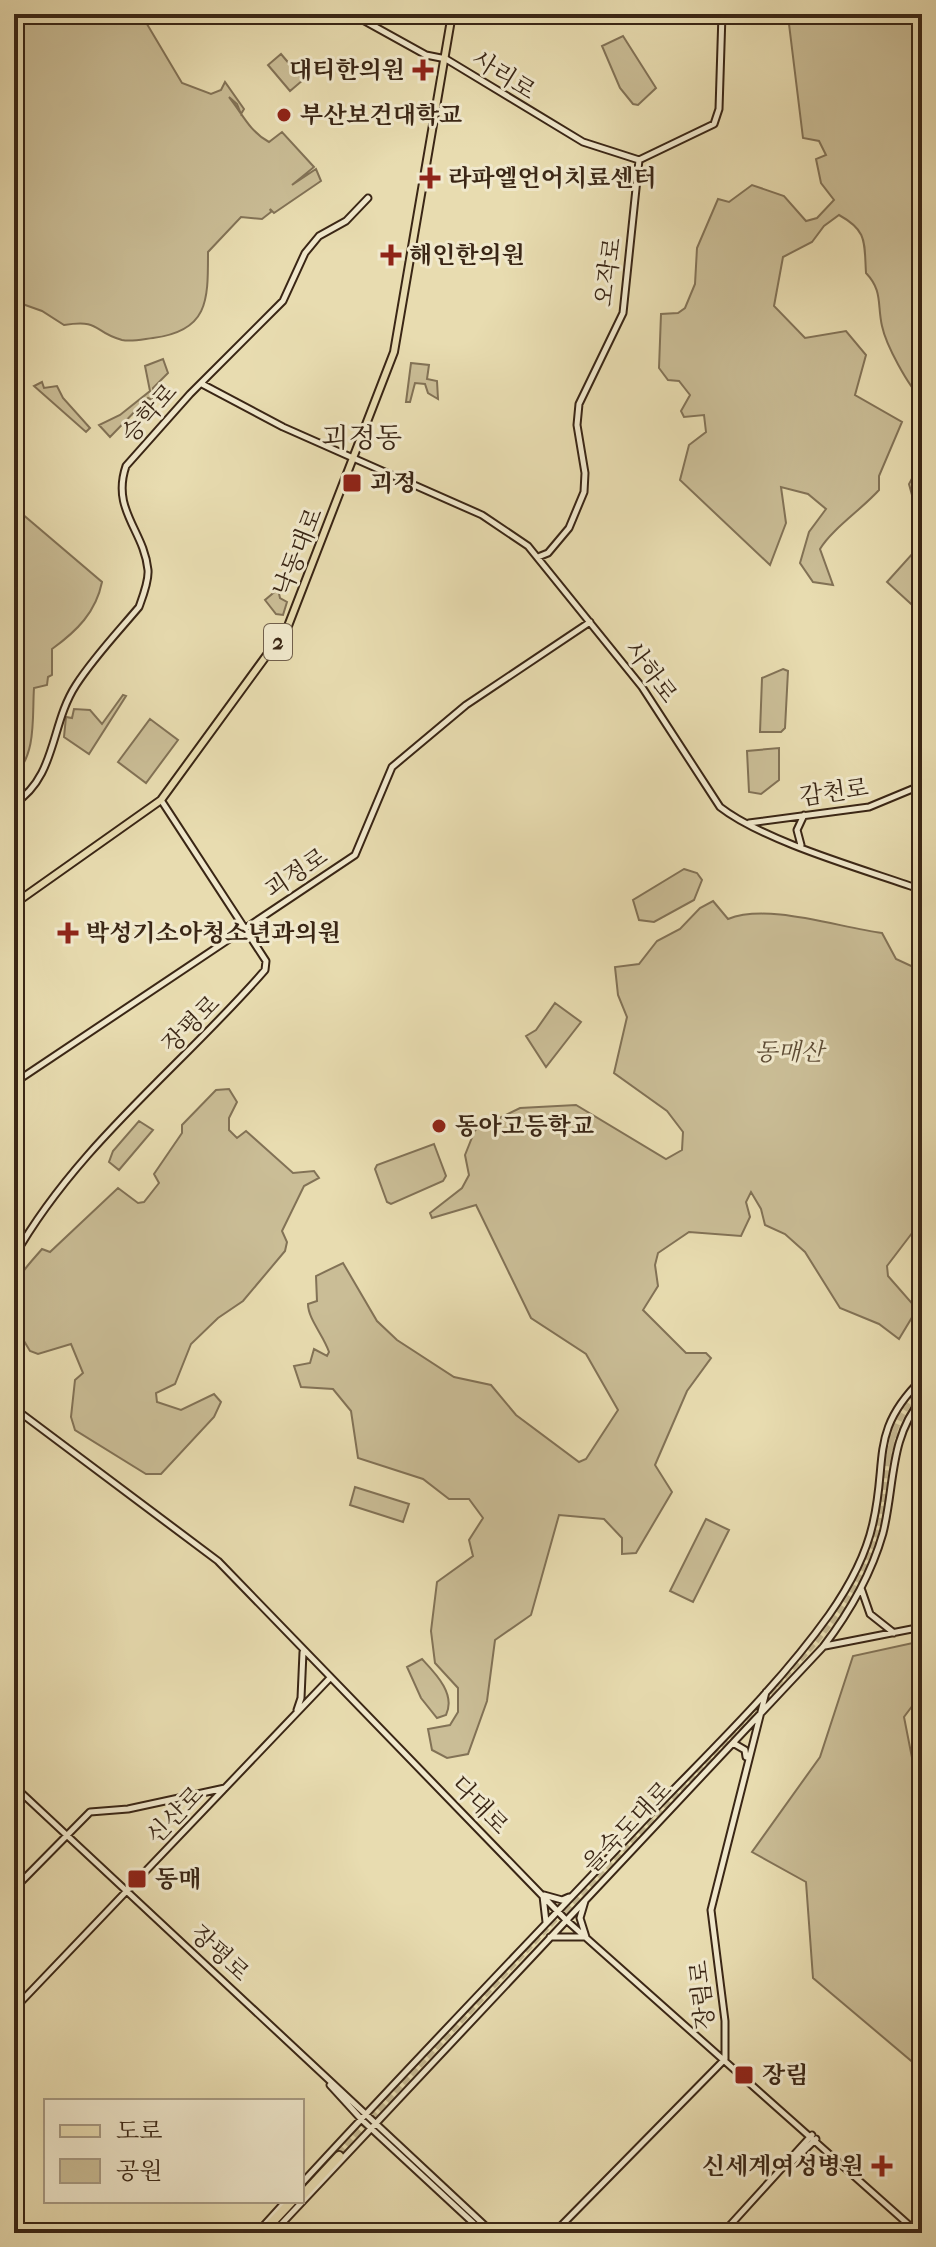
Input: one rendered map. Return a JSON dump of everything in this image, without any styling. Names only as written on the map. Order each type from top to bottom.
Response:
[{"type":"highway","points":[[304,2188],[338,2155],[304,2194]]},
{"type":"highway","points":[[265,2233],[290,2203]]},
{"type":"main road","name":"사리로","points":[[352,14],[426,55],[446,59],[583,142],[639,160]]},
{"type":"main road","name":"낙동대로","points":[[14,904],[161,800],[288,626],[355,460],[394,352],[452,14]]},
{"type":"main road","points":[[639,160],[714,124],[719,109],[722,14]]},
{"type":"main road","name":"오작로","points":[[538,557],[548,553],[569,528],[584,492],[585,473],[577,425],[579,404],[623,313],[639,160]]},
{"type":"main road","name":"승학로","points":[[14,804],[38,783],[45,770],[76,684],[139,607],[144,592],[148,571],[123,508],[126,466],[283,301],[305,253],[319,236],[346,221],[368,198]]},
{"type":"main road","name":"사하로","points":[[202,384],[355,460],[482,515],[517,537],[538,557],[650,698],[716,803],[748,823],[801,846],[922,890]]},
{"type":"main road","name":"괴정로","points":[[14,1083],[355,855],[392,767],[466,705],[590,622]]},
{"type":"main road","name":"감천로","points":[[748,823],[876,805],[922,785]]},
{"type":"main road","name":"장평로","points":[[14,1257],[40,1214],[122,1116],[199,1043],[265,970],[266,961],[161,800]]},
{"type":"main road","points":[[801,846],[797,830],[804,815]]},
{"type":"main road","name":"을숙도대로","points":[[304,2181],[766,1691],[812,1638],[832,1612],[863,1556],[873,1523],[884,1435],[900,1401],[922,1379]]},
{"type":"main road","name":"을숙도대로","points":[[304,2194],[373,2126],[823,1647],[861,1588],[883,1532],[899,1435],[922,1399]]},
{"type":"main road","name":"다대로","points":[[15,1412],[218,1561],[329,1679],[565,1919],[814,2137],[918,2233]]},
{"type":"main road","points":[[861,1588],[870,1614],[894,1633]]},
{"type":"main road","points":[[812,1638],[823,1647],[922,1627]]},
{"type":"main road","points":[[295,1715],[301,1698],[303,1651]]},
{"type":"main road","name":"신산로","points":[[14,2009],[329,1679]]},
{"type":"main road","name":"장림로","points":[[554,2233],[725,2059],[725,2021],[711,1910],[766,1691]]},
{"type":"main road","points":[[732,1743],[745,1750],[747,1760]]},
{"type":"main road","name":"장평로","points":[[14,1786],[128,1890],[484,2233]]},
{"type":"main road","points":[[14,1889],[93,1810],[128,1809],[226,1787]]},
{"type":"main road","points":[[545,1925],[547,1910],[543,1895],[562,1900],[573,1895]]},
{"type":"main road","points":[[549,1937],[586,1937],[580,1918],[586,1897]]},
{"type":"main road","points":[[725,2233],[814,2137]]},
{"type":"main road","name":"을숙도대로","points":[[265,2233],[295,2203]]},
{"type":"main road","name":"장평로","points":[[464,2211],[493,2233]]},
{"type":"green space","points":[[14,14],[141,14],[182,83],[211,94],[221,90],[225,82],[244,109],[241,114],[256,133],[269,142],[282,132],[314,167],[292,185],[316,169],[321,181],[274,213],[270,209],[271,212],[262,219],[241,217],[208,252],[207,285],[202,310],[185,328],[153,338],[122,340],[91,325],[64,325],[42,311],[14,301]]},
{"type":"green space","points":[[792,14],[922,14],[922,399],[904,375],[888,344],[877,292],[866,273],[863,238],[855,226],[839,215],[824,226],[812,242],[783,257],[774,306],[805,338],[846,331],[866,355],[855,395],[902,422],[879,476],[879,490],[820,549],[833,585],[813,582],[800,563],[809,532],[826,509],[808,494],[781,487],[786,523],[770,565],[680,480],[689,445],[706,432],[704,415],[684,417],[681,411],[690,395],[679,381],[668,380],[659,368],[661,314],[678,313],[685,308],[695,284],[697,248],[718,199],[729,202],[752,185],[784,196],[806,221],[817,218],[834,200],[821,183],[816,159],[826,155],[819,141],[803,138],[789,24]]},
{"type":"green space","points":[[623,36],[656,88],[638,105],[633,104],[620,88],[602,46]]},
{"type":"green space","points":[[281,54],[303,80],[290,91],[268,65]]},
{"type":"green space","points":[[163,359],[168,373],[153,388],[155,397],[152,400],[148,398],[110,437],[99,425],[120,415],[150,391],[145,366]]},
{"type":"green space","points":[[411,363],[429,365],[427,379],[437,381],[438,399],[428,393],[425,384],[415,383],[410,402],[406,402]]},
{"type":"green space","points":[[42,382],[44,388],[57,386],[63,398],[90,428],[86,432],[34,386]]},
{"type":"green space","points":[[922,460],[922,500],[912,495],[909,484]]},
{"type":"green space","points":[[14,507],[102,582],[95,603],[84,620],[52,649],[52,675],[48,677],[47,685],[34,688],[30,746],[27,757],[14,776]]},
{"type":"green space","points":[[922,543],[922,611],[921,613],[887,582]]},
{"type":"green space","points":[[278,589],[280,598],[287,602],[283,615],[276,614],[265,600]]},
{"type":"green space","points":[[783,669],[788,671],[785,728],[781,732],[760,732],[762,678]]},
{"type":"green space","points":[[123,695],[126,696],[89,754],[64,737],[66,717],[72,718],[74,709],[90,710],[102,724]]},
{"type":"green space","points":[[150,719],[178,740],[146,783],[118,762]]},
{"type":"green space","points":[[779,748],[779,780],[761,794],[749,792],[747,751]]},
{"type":"green space","points":[[684,869],[697,873],[702,880],[694,900],[654,922],[639,920],[633,900]]},
{"type":"green space","name":"동매산","points":[[713,901],[728,919],[744,915],[782,915],[882,933],[896,959],[922,971],[922,1220],[887,1266],[888,1276],[917,1309],[899,1339],[879,1324],[840,1308],[805,1252],[785,1234],[765,1225],[761,1209],[751,1192],[746,1202],[750,1217],[741,1236],[689,1232],[658,1253],[655,1265],[658,1286],[643,1310],[686,1353],[706,1353],[711,1358],[687,1391],[655,1465],[672,1492],[636,1553],[622,1554],[622,1538],[604,1519],[559,1515],[531,1615],[495,1640],[487,1701],[468,1754],[447,1758],[432,1750],[428,1729],[450,1725],[458,1712],[458,1688],[435,1663],[431,1631],[437,1582],[473,1556],[469,1540],[483,1518],[469,1499],[449,1499],[423,1479],[358,1458],[351,1411],[333,1389],[301,1387],[294,1366],[310,1363],[314,1349],[327,1356],[329,1352],[309,1310],[308,1304],[317,1301],[316,1276],[343,1263],[377,1321],[397,1340],[454,1377],[491,1385],[516,1415],[579,1462],[586,1459],[618,1410],[586,1354],[531,1318],[476,1205],[432,1218],[430,1213],[462,1188],[469,1175],[465,1155],[475,1130],[520,1108],[576,1105],[666,1159],[682,1150],[683,1132],[667,1111],[614,1073],[627,1017],[618,995],[615,967],[639,964],[657,941],[680,929],[700,908]]},
{"type":"green space","points":[[555,1003],[581,1022],[546,1067],[526,1036],[536,1030]]},
{"type":"green space","points":[[229,1089],[237,1102],[229,1118],[229,1130],[237,1138],[246,1131],[293,1173],[314,1171],[319,1178],[304,1186],[282,1231],[287,1242],[285,1251],[243,1301],[218,1318],[191,1344],[175,1384],[156,1393],[157,1402],[181,1410],[214,1394],[221,1402],[214,1417],[161,1474],[146,1474],[75,1430],[71,1417],[75,1380],[83,1373],[71,1344],[38,1354],[30,1351],[21,1336],[22,1324],[14,1299],[15,1287],[42,1249],[50,1252],[118,1188],[138,1203],[144,1202],[159,1183],[154,1174],[182,1133],[182,1125],[216,1090]]},
{"type":"green space","points":[[139,1121],[153,1130],[119,1170],[109,1162],[113,1151]]},
{"type":"green space","points":[[434,1144],[446,1176],[443,1181],[391,1204],[387,1202],[375,1169],[377,1165]]},
{"type":"green space","points":[[355,1487],[409,1504],[403,1522],[350,1505]]},
{"type":"green space","points":[[706,1519],[729,1530],[693,1602],[670,1591]]},
{"type":"green space","points":[[922,1641],[922,1693],[904,1717],[915,1773],[922,1780],[922,2070],[813,1978],[806,1882],[752,1852],[820,1757],[853,1656]]},
{"type":"green space","points":[[422,1659],[446,1692],[446,1715],[437,1718],[421,1698],[407,1667]]},
{"type":"tunnel","points":[[775,1685],[833,1618],[867,1560],[879,1517],[890,1442],[896,1424],[922,1386]]},
{"type":"tunnel","points":[[889,1461],[896,1432]]},
{"type":"tunnel","points":[[565,1912],[781,1684]]},
{"type":"tunnel","points":[[337,2153],[565,1907]]},
{"type":"place","name":"대티한의원","points":[[423,70]]},
{"type":"place","name":"부산보건대학교","points":[[284,115]]},
{"type":"place","name":"라파엘언어치료센터","points":[[430,178]]},
{"type":"place","name":"해인한의원","points":[[391,255]]},
{"type":"place","name":"괴정","points":[[352,483]]},
{"type":"place","name":"박성기소아청소년과의원","points":[[68,933]]},
{"type":"place","name":"동아고등학교","points":[[439,1126]]},
{"type":"place","name":"동매","points":[[137,1879]]},
{"type":"place","name":"장림","points":[[744,2075]]},
{"type":"place","name":"신세계여성병원","points":[[882,2166]]},
{"type":"district","name":"괴정동","points":[[362,437]]}]
